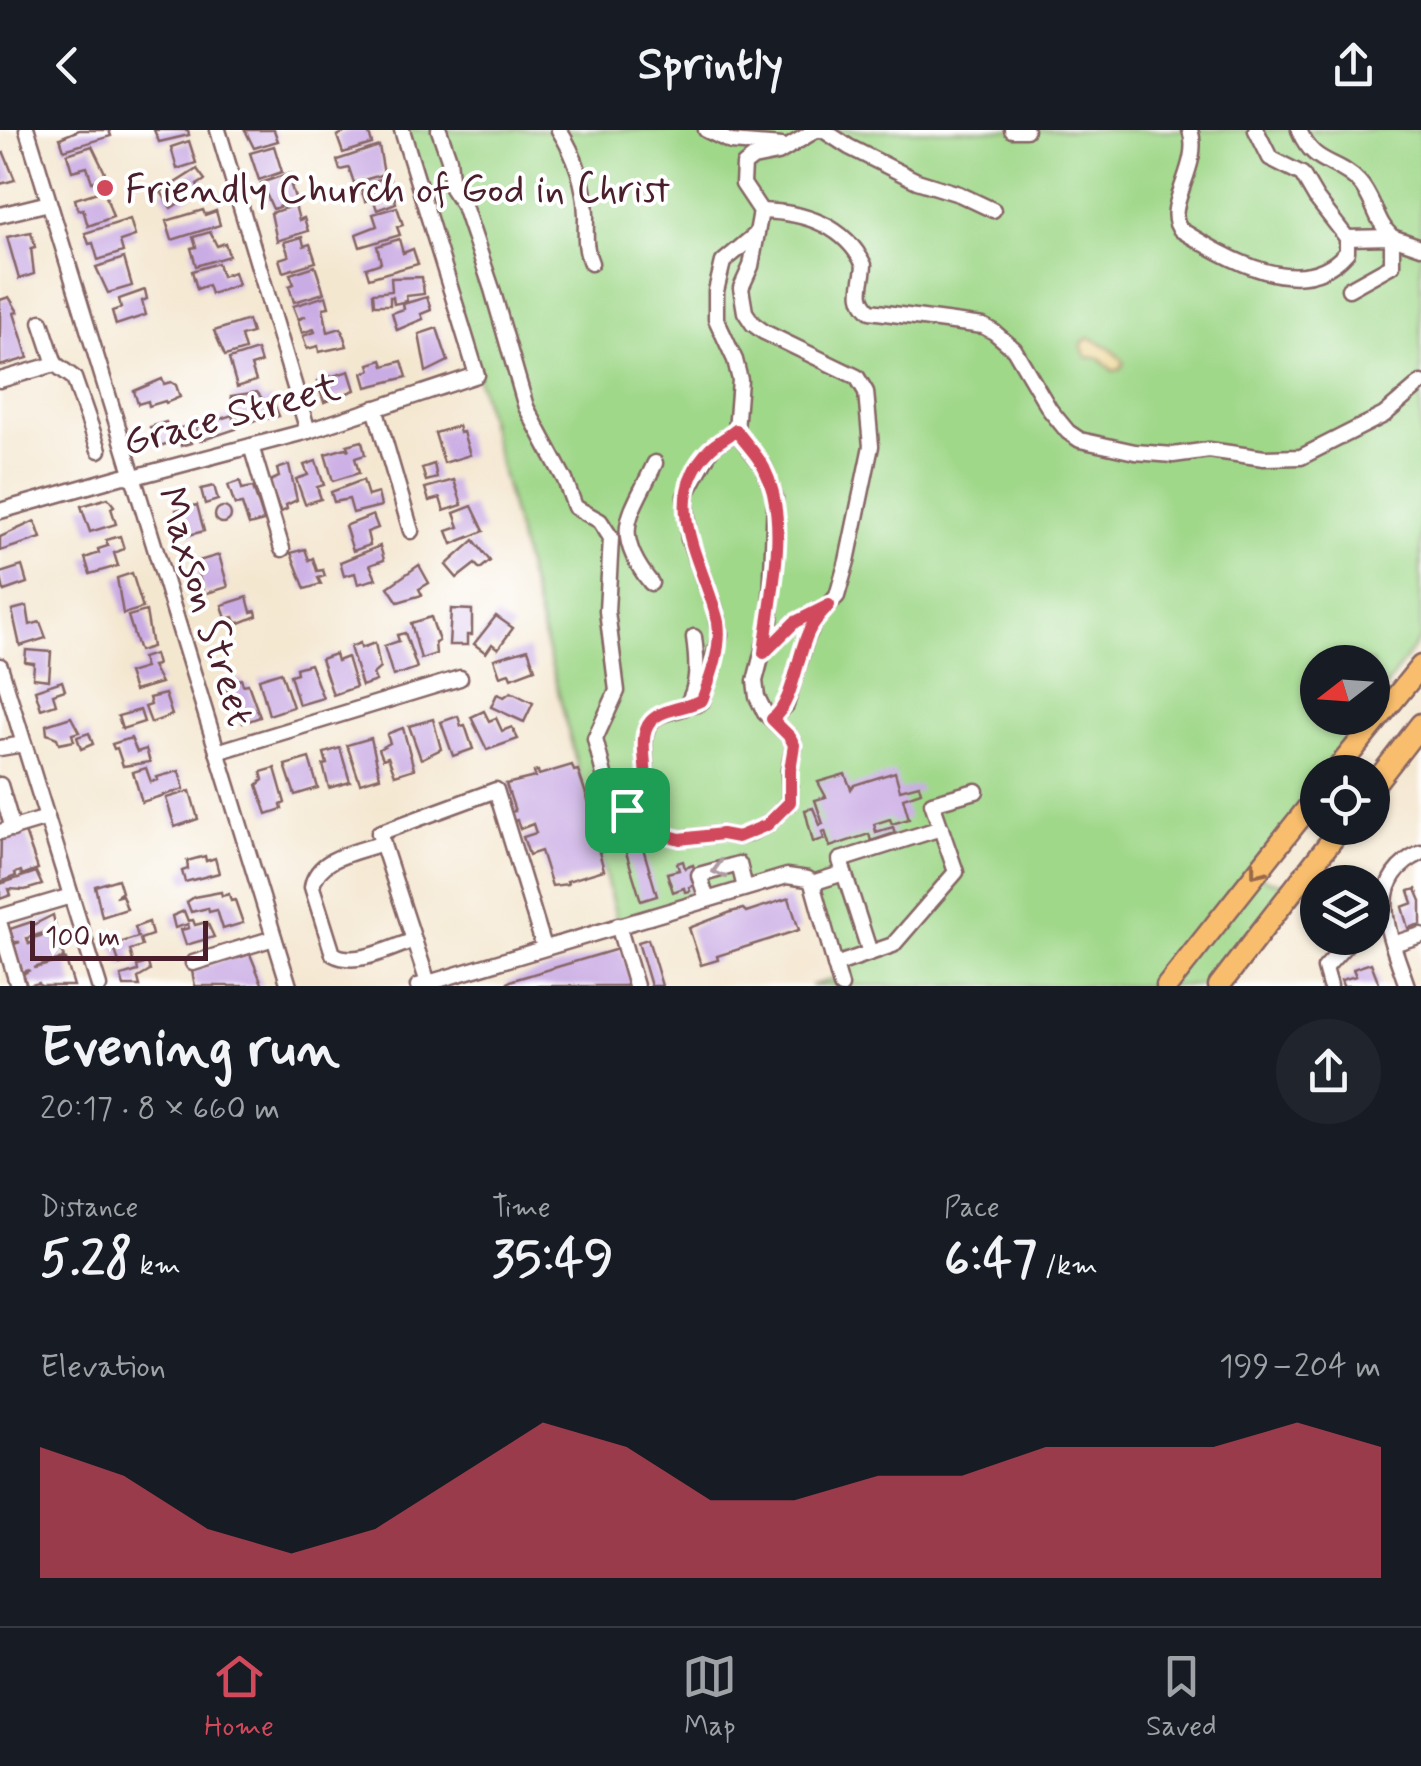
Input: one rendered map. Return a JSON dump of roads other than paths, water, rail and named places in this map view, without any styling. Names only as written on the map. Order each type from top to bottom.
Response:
[{"type":"highway","points":[[1349,755],[1421,666]]},
{"type":"highway","points":[[1390,764],[1421,724]]},
{"type":"highway","points":[[1167,986],[1300,817]]},
{"type":"highway","points":[[1219,986],[1328,845]]},
{"type":"street","name":"Maxson Street","points":[[27,130],[289,986]]},
{"type":"street","points":[[218,130],[308,431]]},
{"type":"street","name":"Grace Street","points":[[0,511],[308,431],[478,376],[402,130]]},
{"type":"street","points":[[439,130],[449,159],[452,188],[464,206],[526,407],[565,480],[575,508],[600,521],[611,538],[607,611],[617,691],[597,728],[595,747],[610,795],[615,803],[673,838],[722,834],[738,837],[759,830],[779,816],[790,802],[794,745],[765,713],[756,692],[756,670],[764,653],[774,590],[775,498],[764,467],[736,430],[740,380],[716,319],[722,262],[755,236]]},
{"type":"street","points":[[560,130],[577,166],[591,264]]},
{"type":"street","points":[[706,130],[731,142],[778,146],[823,130],[917,181],[993,210]]},
{"type":"street","points":[[1012,130],[1026,130]]},
{"type":"street","points":[[1190,130],[1194,146],[1174,210],[1181,230],[1252,267],[1284,275],[1313,274],[1332,266],[1347,252],[1347,238],[1302,174],[1270,158],[1256,130]]},
{"type":"street","points":[[1299,130],[1312,154],[1360,184],[1380,223],[1392,237],[1392,265],[1349,289]]},
{"type":"street","points":[[811,132],[778,153],[753,158],[744,166],[743,184],[761,211],[821,222],[838,231],[864,266],[859,292],[870,311],[983,326],[1007,341],[1058,422],[1080,440],[1159,454],[1209,450],[1264,458],[1301,457],[1384,414],[1421,383]]},
{"type":"street","points":[[0,216],[49,202]]},
{"type":"street","points":[[761,211],[751,266],[741,288],[745,312],[752,324],[851,373],[866,392],[870,454],[837,596],[810,630],[786,705],[772,719]]},
{"type":"street","points":[[1347,238],[1392,237],[1421,247]]},
{"type":"street","points":[[40,322],[55,364],[74,378],[99,450]]},
{"type":"street","points":[[0,380],[55,364]]},
{"type":"street","points":[[82,397],[108,390]]},
{"type":"street","points":[[374,408],[411,531]]},
{"type":"street","points":[[648,823],[640,800],[647,768],[645,730],[661,714],[702,700],[720,635],[715,609],[689,539],[685,496],[704,457],[736,430]]},
{"type":"street","points":[[251,446],[282,549]]},
{"type":"street","points":[[651,583],[634,556],[626,524],[655,463]]},
{"type":"street","points":[[764,653],[795,622],[829,605]]},
{"type":"street","points":[[689,704],[696,668],[694,637]]},
{"type":"street","points":[[0,666],[99,986]]},
{"type":"street","points":[[217,752],[460,678]]},
{"type":"street","points":[[0,748],[24,744]]},
{"type":"street","points":[[0,785],[6,830],[47,818]]},
{"type":"street","points":[[544,948],[496,790],[379,833],[414,940],[423,984],[544,948],[618,925],[786,876],[812,883],[842,986]]},
{"type":"street","points":[[835,965],[893,946],[956,872],[932,803],[976,790]]},
{"type":"street","points":[[627,810],[640,800]]},
{"type":"street","points":[[870,954],[840,860],[941,828]]},
{"type":"street","points":[[382,843],[320,866],[314,877],[312,887],[333,954],[342,959],[357,958],[414,940]]},
{"type":"street","points":[[1390,879],[1404,862],[1421,853]]},
{"type":"street","points":[[707,899],[699,875],[738,864],[745,888]]},
{"type":"street","points":[[812,883],[844,873]]},
{"type":"street","points":[[0,917],[71,896]]},
{"type":"street","points":[[0,925],[17,986]]},
{"type":"street","points":[[618,925],[636,986]]},
{"type":"street","points":[[1393,944],[1421,934]]},
{"type":"street","points":[[192,963],[274,938]]},
{"type":"street","points":[[1390,938],[1406,986]]},
{"type":"street","points":[[1330,986],[1326,968],[1337,955]]},
{"type":"place","name":"Friendly Church of God in Christ","points":[[105,188]]}]
